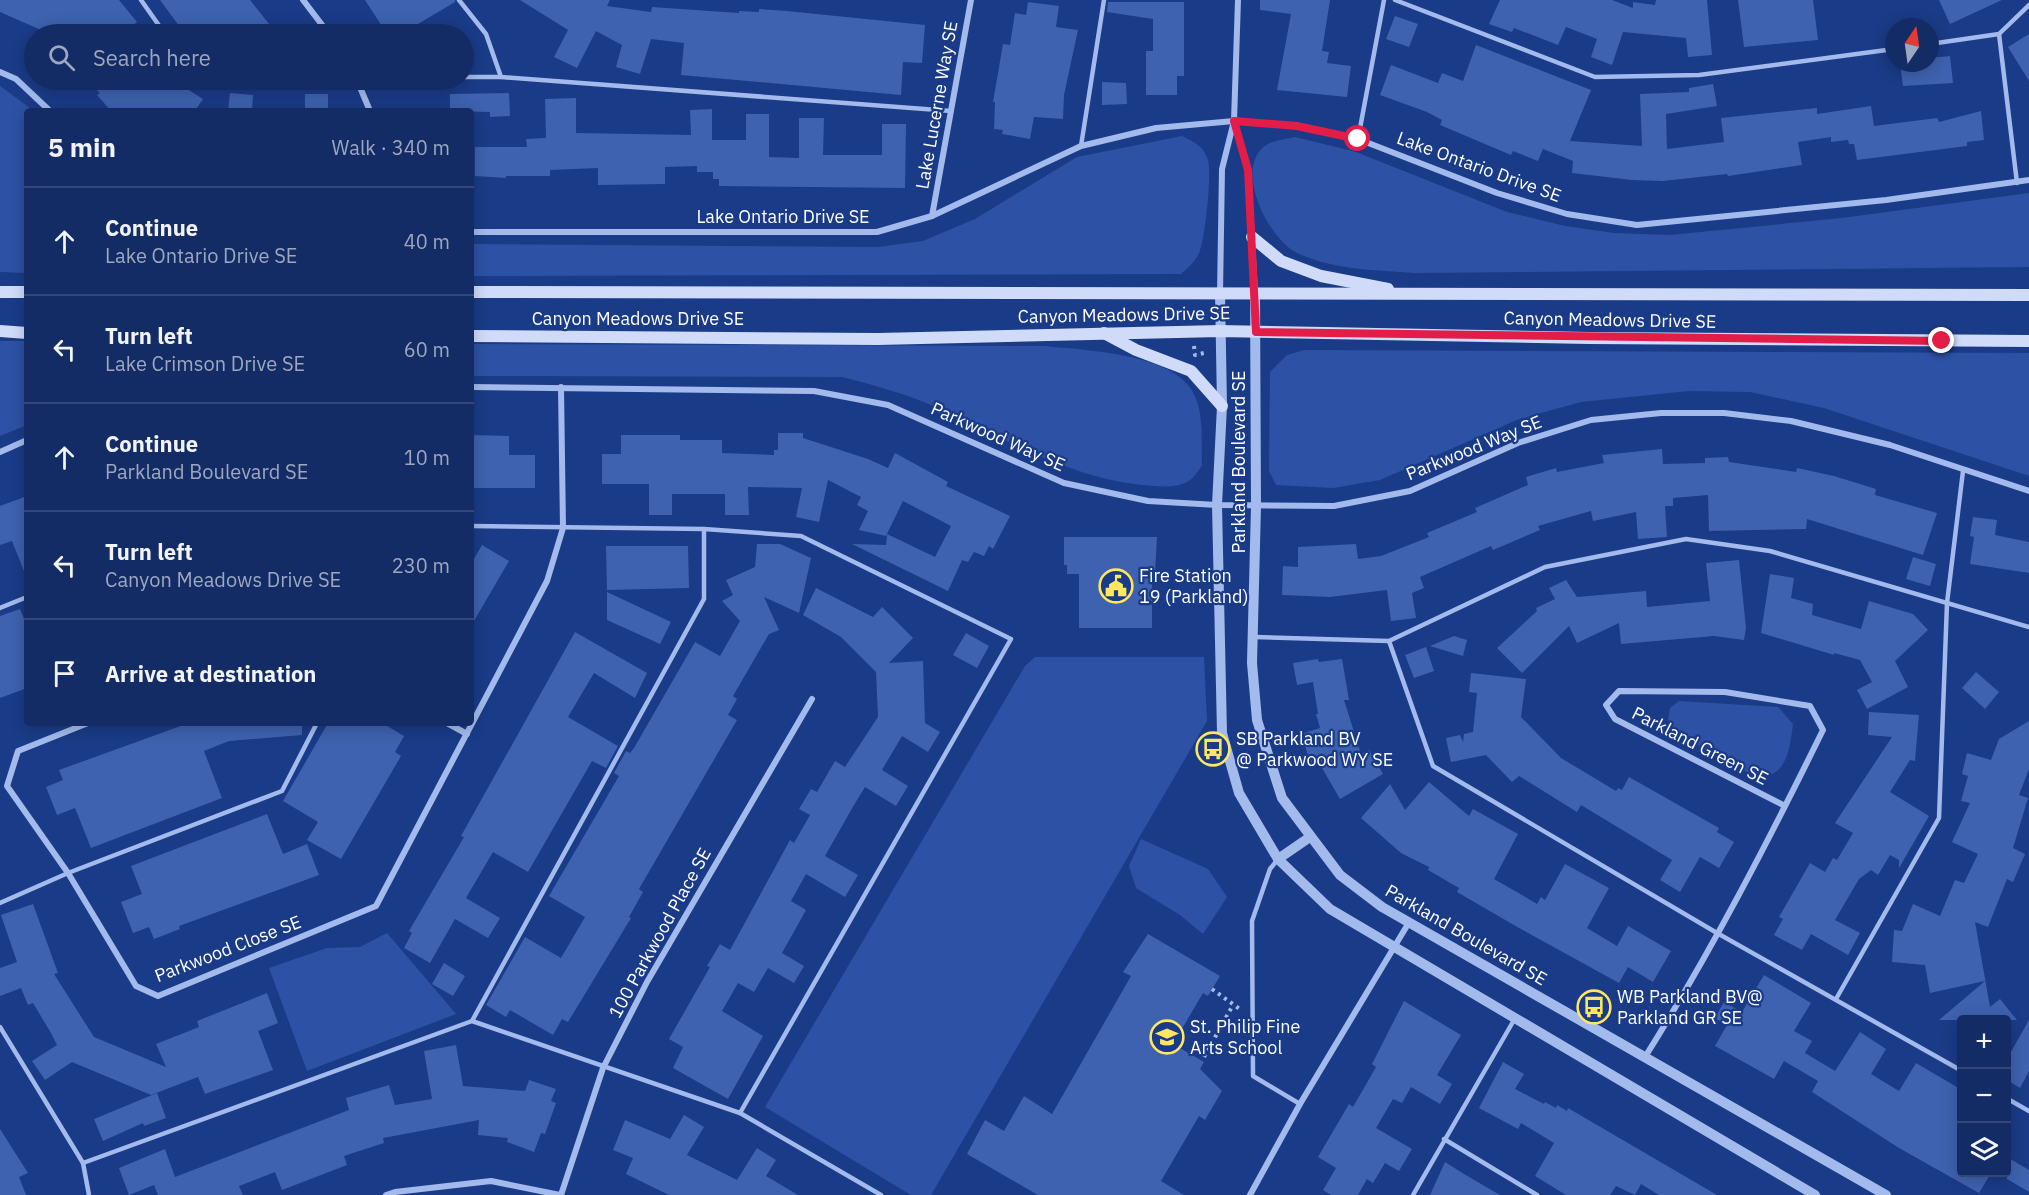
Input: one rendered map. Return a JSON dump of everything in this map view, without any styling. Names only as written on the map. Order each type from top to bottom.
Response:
[{"type":"main road","points":[[1252,237],[1281,261],[1321,276],[1419,295]]},
{"type":"main road","points":[[0,292],[24,292]]},
{"type":"main road","name":"Canyon Meadows Drive SE","points":[[474,292],[2029,295]]},
{"type":"main road","points":[[0,331],[24,333]]},
{"type":"main road","name":"Canyon Meadows Drive SE","points":[[474,336],[878,339],[1220,331],[2029,341]]},
{"type":"main road","points":[[1103,333],[1137,350],[1191,371],[1222,406]]},
{"type":"street","points":[[303,0],[321,24]]},
{"type":"street","name":"Lake Lucerne Way SE","points":[[932,216],[972,0]]},
{"type":"street","points":[[1220,293],[1222,169],[1234,121],[1238,0]]},
{"type":"street","points":[[0,72],[16,79],[24,87]]},
{"type":"street","points":[[28,90],[47,108]]},
{"type":"street","points":[[361,90],[369,108]]},
{"type":"street","points":[[1234,121],[1248,170],[1255,293]]},
{"type":"street","name":"Lake Ontario Drive SE","points":[[474,232],[877,232],[932,216],[1081,146],[1156,128],[1234,121],[1297,126],[1358,139],[1497,193],[1567,214],[1637,225],[1886,200],[2029,180]]},
{"type":"street","name":"Parkland Boulevard SE","points":[[1220,293],[1222,406],[1217,505],[1222,733],[1239,793],[1278,859],[1330,909],[1393,949],[1815,1195]]},
{"type":"street","name":"Parkland Boulevard SE","points":[[1255,293],[1256,506],[1253,637],[1257,720],[1282,798],[1340,875],[1408,924],[1886,1195]]},
{"type":"street","name":"Parkwood Way SE","points":[[474,387],[814,392],[888,405],[1065,483],[1148,501],[1217,505],[1334,506],[1410,491],[1539,436],[1591,420],[1661,413],[1724,413],[1791,420],[1890,445],[2029,491]]},
{"type":"street","name":"Parkwood Close SE","points":[[474,721],[547,581],[563,528],[561,387]]},
{"type":"street","points":[[0,452],[24,441]]},
{"type":"street","name":"Parkland Green SE","points":[[1645,1057],[1678,1005],[1752,874],[1823,730],[1810,706],[1725,692],[1619,691],[1606,705],[1615,719],[1785,807]]},
{"type":"street","name":"100 Parkwood Place SE","points":[[560,1195],[603,1068],[647,982],[812,699]]},
{"type":"street","name":"Parkwood Close SE","points":[[80,726],[18,751],[7,786],[68,873],[136,986],[158,996],[376,906],[471,726]]},
{"type":"street","points":[[452,726],[467,734]]},
{"type":"street","points":[[1278,859],[1310,837]]},
{"type":"street","points":[[1259,1195],[1251,1193],[1300,1104],[1408,924]]},
{"type":"street","points":[[386,1195],[490,1181],[560,1195]]},
{"type":"lane","points":[[141,0],[158,24]]},
{"type":"lane","points":[[459,0],[486,34],[501,77]]},
{"type":"lane","points":[[1081,146],[1104,0]]},
{"type":"lane","points":[[1358,139],[1384,0]]},
{"type":"lane","points":[[1395,0],[1595,77],[1699,75],[1885,49]]},
{"type":"lane","points":[[1939,43],[1999,34],[2029,5]]},
{"type":"lane","points":[[1999,34],[2017,183]]},
{"type":"lane","points":[[474,77],[501,77],[951,111]]},
{"type":"lane","points":[[1836,999],[1939,818],[1947,603],[1964,471]]},
{"type":"lane","points":[[474,526],[704,529],[801,536],[1011,639],[740,1113]]},
{"type":"lane","points":[[472,1021],[704,599],[704,529]]},
{"type":"lane","points":[[1253,637],[1389,641],[1545,567],[1686,539],[1770,551],[2029,627]]},
{"type":"lane","points":[[0,608],[24,598]]},
{"type":"lane","points":[[1389,641],[1433,766],[1717,933],[1958,1069]]},
{"type":"lane","points":[[0,903],[68,873],[282,791],[315,726]]},
{"type":"lane","points":[[1278,859],[1270,869],[1252,921],[1253,1076],[1300,1104]]},
{"type":"lane","points":[[1413,1195],[1514,1020]]},
{"type":"lane","points":[[83,1163],[472,1021],[603,1068],[740,1113],[881,1195]]},
{"type":"lane","points":[[0,1026],[83,1163],[89,1195]]},
{"type":"lane","points":[[2011,1100],[2029,1111]]},
{"type":"lane","points":[[1444,1139],[1537,1195]]},
{"type":"path","points":[[1194,345],[1195,355],[1204,353]]},
{"type":"path","points":[[1212,989],[1252,1018]]},
{"type":"path","points":[[1204,1057],[1233,1005]]},
{"type":"shaded area","points":[[0,86],[30,108],[24,108],[24,273],[0,272]]},
{"type":"shaded area","points":[[1182,136],[1201,148],[1209,167],[1206,222],[1199,253],[1189,267],[1181,274],[474,276],[474,244],[878,247],[923,241],[975,219],[1077,157]]},
{"type":"shaded area","points":[[1295,137],[1356,152],[1507,212],[1565,226],[1614,233],[1670,235],[1842,218],[2029,193],[2029,267],[1415,273],[1340,266],[1311,259],[1286,245],[1265,218],[1258,201],[1253,184],[1253,168],[1257,154],[1268,144]]},
{"type":"shaded area","points":[[0,341],[24,341],[24,426],[0,436]]},
{"type":"shaded area","points":[[474,344],[1044,346],[1124,355],[1164,368],[1180,377],[1191,389],[1200,416],[1202,466],[1190,480],[1173,486],[1125,483],[1096,476],[1041,456],[922,401],[842,377],[474,376]]},
{"type":"shaded area","points":[[1304,350],[2029,353],[2029,476],[1824,408],[1750,392],[1689,391],[1581,402],[1519,419],[1380,480],[1333,488],[1276,485],[1269,471],[1270,372],[1287,355]]},
{"type":"shaded area","points":[[1035,657],[1204,657],[1207,721],[931,1195],[911,1195],[765,1107],[1025,666]]},
{"type":"shaded area","points":[[1679,701],[1778,707],[1793,724],[1788,752],[1781,767],[1774,773],[1756,777],[1671,730],[1668,720],[1670,708]]},
{"type":"shaded area","points":[[1141,839],[1208,869],[1227,897],[1203,934],[1180,915],[1136,888],[1129,866]]},
{"type":"shaded area","points":[[387,933],[456,1014],[307,1071],[269,968],[327,948],[360,947]]},
{"type":"building","points":[[0,0],[119,0],[137,22],[134,24],[27,24],[0,12]]},
{"type":"building","points":[[160,0],[250,0],[269,24],[178,24]]},
{"type":"building","points":[[365,0],[455,0],[418,24],[381,24]]},
{"type":"building","points":[[520,0],[610,0],[607,6],[651,12],[652,7],[739,13],[739,11],[759,12],[759,9],[925,25],[922,63],[903,62],[901,95],[681,75],[684,43],[651,39],[640,74],[616,67],[622,45],[596,31],[577,68],[554,57],[568,30]]},
{"type":"building","points":[[1260,0],[1330,0],[1322,51],[1329,52],[1327,63],[1351,66],[1347,97],[1277,90],[1291,14],[1260,10]]},
{"type":"building","points":[[1500,0],[1612,0],[1633,8],[1633,2],[1655,5],[1656,0],[1707,0],[1712,55],[1688,57],[1686,38],[1623,32],[1612,65],[1591,57],[1597,39],[1566,27],[1558,45],[1514,28],[1512,32],[1489,24]]},
{"type":"building","points":[[1738,0],[1813,0],[1818,40],[1744,47]]},
{"type":"building","points":[[1939,0],[2002,0],[1950,24]]},
{"type":"building","points":[[1028,2],[1059,6],[1056,27],[1078,30],[1064,95],[1063,119],[1034,117],[1030,139],[1002,134],[1003,130],[994,129],[995,102],[993,102],[1003,44],[1010,45],[1015,13],[1026,15]]},
{"type":"building","points":[[1108,2],[1184,2],[1184,76],[1177,76],[1177,95],[1146,95],[1146,51],[1153,51],[1153,19],[1107,12]]},
{"type":"building","points":[[1395,16],[1418,24],[1409,47],[1386,39]]},
{"type":"building","points":[[2029,34],[2029,81],[2008,47]]},
{"type":"building","points":[[1476,45],[1591,90],[1570,141],[1642,146],[1640,94],[1689,92],[1689,88],[1713,84],[1717,106],[1666,114],[1667,149],[1724,142],[1721,118],[1817,108],[1817,114],[1871,106],[1874,126],[1937,118],[1939,122],[1981,111],[1984,140],[1967,142],[1967,146],[1857,160],[1854,144],[1849,144],[1848,140],[1831,142],[1831,137],[1798,142],[1802,165],[1728,176],[1727,174],[1663,181],[1632,180],[1572,173],[1573,161],[1543,149],[1538,161],[1513,151],[1511,155],[1440,125],[1442,120],[1427,112],[1380,95],[1391,65],[1438,83],[1442,73],[1463,81]]},
{"type":"building","points":[[1950,56],[1953,83],[1903,86],[1901,72],[1939,72],[1939,57]]},
{"type":"building","points":[[1102,82],[1126,83],[1127,104],[1102,105]]},
{"type":"building","points":[[97,90],[189,90],[203,99],[197,108],[108,108],[97,95],[100,93]]},
{"type":"building","points":[[230,93],[253,95],[252,108],[228,108]]},
{"type":"building","points":[[509,93],[510,116],[490,117],[490,112],[474,112],[474,108],[450,108],[450,94]]},
{"type":"building","points":[[305,94],[328,94],[328,108],[305,108]]},
{"type":"building","points":[[576,98],[576,133],[691,135],[690,110],[712,109],[712,140],[746,140],[746,114],[769,114],[769,157],[799,158],[799,118],[824,118],[823,155],[882,155],[882,124],[906,124],[905,188],[719,186],[719,179],[713,179],[713,172],[697,172],[697,166],[665,167],[665,184],[598,185],[598,168],[550,170],[550,176],[506,176],[506,178],[475,176],[475,147],[527,147],[526,139],[546,138],[545,99]]},
{"type":"building","points":[[778,433],[803,433],[803,438],[868,459],[888,468],[895,453],[948,482],[946,486],[1010,516],[993,549],[989,546],[984,556],[974,552],[968,562],[962,560],[948,591],[852,544],[886,545],[887,534],[935,557],[951,526],[903,501],[886,536],[859,530],[868,511],[857,505],[861,497],[828,480],[819,522],[796,517],[802,488],[748,487],[749,515],[725,515],[725,494],[672,494],[672,515],[649,515],[649,484],[602,484],[602,454],[621,454],[621,435],[680,435],[680,440],[722,440],[722,453],[774,455],[774,450],[778,450]]},
{"type":"building","points":[[474,435],[509,436],[509,455],[535,455],[535,488],[474,488]]},
{"type":"building","points":[[1662,449],[1663,464],[1705,463],[1705,458],[1728,457],[1729,462],[1796,472],[1797,468],[1876,489],[1875,495],[1937,513],[1923,555],[1807,519],[1806,529],[1709,531],[1708,495],[1673,498],[1673,506],[1665,506],[1667,537],[1638,539],[1636,512],[1593,521],[1591,511],[1538,526],[1540,530],[1493,550],[1491,546],[1420,577],[1424,588],[1412,593],[1416,618],[1391,621],[1387,590],[1330,597],[1282,595],[1283,566],[1298,567],[1298,547],[1356,544],[1358,559],[1381,556],[1429,537],[1427,533],[1477,512],[1475,508],[1528,485],[1526,477],[1556,468],[1557,472],[1604,463],[1602,455]]},
{"type":"building","points":[[24,497],[24,571],[12,541],[0,545],[0,506]]},
{"type":"building","points":[[1973,517],[1997,520],[1995,535],[2029,542],[2029,573],[1970,564],[1974,537],[1970,536]]},
{"type":"building","name":"Fire Station 19 (Parkland)","points":[[1064,537],[1157,537],[1155,573],[1152,574],[1152,628],[1079,628],[1079,574],[1067,574],[1067,565],[1064,565]]},
{"type":"building","points":[[757,544],[780,544],[811,558],[799,613],[764,597],[779,630],[769,634],[733,696],[737,699],[728,715],[737,720],[639,889],[643,892],[629,917],[631,918],[568,1022],[562,1019],[553,1035],[510,1010],[506,1017],[486,1005],[525,937],[561,958],[585,917],[549,896],[619,776],[614,773],[626,751],[630,753],[634,748],[695,642],[720,656],[740,621],[722,601],[733,595],[726,580],[755,567]]},
{"type":"building","points":[[482,545],[509,561],[474,621],[474,559]]},
{"type":"building","points":[[606,546],[688,546],[689,588],[607,590]]},
{"type":"building","points":[[1913,557],[1936,564],[1930,586],[1906,579]]},
{"type":"building","points":[[1739,560],[1746,628],[1744,640],[1714,636],[1621,644],[1619,623],[1577,643],[1569,626],[1522,673],[1497,648],[1537,611],[1536,608],[1555,599],[1549,588],[1566,580],[1577,597],[1646,591],[1647,607],[1710,601],[1706,563]]},
{"type":"building","points":[[1770,574],[1794,578],[1791,598],[1813,604],[1812,615],[1861,629],[1869,601],[1913,614],[1928,630],[1895,661],[1908,687],[1867,709],[1857,690],[1872,682],[1860,660],[1834,653],[1834,655],[1761,633]]},
{"type":"building","points":[[816,588],[873,617],[882,607],[913,638],[889,663],[923,661],[925,723],[940,732],[928,752],[902,736],[882,770],[908,786],[896,806],[865,787],[854,805],[825,856],[858,875],[845,897],[806,874],[791,901],[806,910],[782,953],[804,966],[794,983],[768,968],[754,992],[738,983],[722,1011],[763,1036],[728,1099],[673,1068],[683,1047],[669,1039],[710,967],[707,966],[720,944],[730,950],[790,840],[794,843],[810,815],[799,809],[811,789],[817,792],[835,761],[845,767],[878,717],[876,672],[841,637],[803,615]]},
{"type":"building","points":[[607,592],[671,622],[660,644],[607,620]]},
{"type":"building","points":[[20,609],[24,619],[24,689],[0,698],[0,616]]},
{"type":"building","points":[[575,632],[647,673],[635,698],[594,673],[568,717],[618,746],[606,768],[592,761],[528,872],[493,852],[466,898],[500,918],[488,938],[455,919],[430,963],[404,948],[412,933],[409,931],[464,837],[461,836]]},
{"type":"building","points":[[966,633],[989,646],[977,668],[953,655]]},
{"type":"building","points":[[1454,636],[1467,640],[1463,656],[1430,646]]},
{"type":"building","points":[[1426,647],[1434,671],[1414,678],[1405,655]]},
{"type":"building","points":[[1318,659],[1319,662],[1342,659],[1349,700],[1344,700],[1361,754],[1369,750],[1383,774],[1340,799],[1318,761],[1311,764],[1301,734],[1320,728],[1316,714],[1318,714],[1313,682],[1297,685],[1293,663]]},
{"type":"building","points":[[1976,672],[1999,692],[1985,709],[1962,688]]},
{"type":"building","points":[[1471,673],[1526,679],[1521,717],[1561,758],[1616,791],[1618,788],[1622,790],[1629,777],[1719,828],[1717,832],[1734,842],[1719,868],[1700,857],[1680,892],[1660,880],[1672,860],[1581,805],[1577,812],[1519,776],[1512,782],[1486,755],[1451,762],[1446,738],[1460,735],[1463,742],[1464,734],[1473,732],[1477,693],[1469,692]]},
{"type":"building","points":[[1869,712],[1919,715],[1915,761],[1910,760],[1890,792],[1929,816],[1899,868],[1899,860],[1890,855],[1878,875],[1871,870],[1859,879],[1835,920],[1860,933],[1848,955],[1811,934],[1802,950],[1774,935],[1783,919],[1779,917],[1810,863],[1825,872],[1833,858],[1837,860],[1853,833],[1835,823],[1892,737],[1868,735]]},
{"type":"building","points":[[2029,721],[2029,769],[2019,795],[2028,798],[2013,848],[2025,854],[2013,882],[2007,879],[1988,927],[1975,922],[1990,1007],[2000,999],[2017,1020],[2011,1020],[2011,1015],[1957,1015],[1957,1020],[1939,1020],[1985,981],[1930,993],[1925,965],[1892,962],[1894,930],[1902,931],[1913,904],[1940,916],[1955,880],[1964,883],[1978,854],[1952,842],[1970,803],[1961,801],[1968,776],[1962,774],[1967,753],[1991,760],[1999,739]]},
{"type":"building","points":[[181,726],[302,726],[302,735],[229,741],[204,751],[222,798],[91,848],[75,808],[57,815],[46,787],[63,780],[59,770]]},
{"type":"building","points":[[326,726],[387,726],[404,736],[395,752],[401,756],[341,859],[307,840],[318,822],[283,801]]},
{"type":"building","points":[[1429,782],[1469,816],[1473,809],[1518,834],[1494,879],[1537,904],[1541,897],[1545,900],[1565,864],[1609,888],[1587,928],[1617,946],[1628,926],[1671,951],[1653,982],[1628,967],[1619,983],[1519,928],[1457,892],[1459,888],[1428,870],[1429,867],[1401,853],[1361,818],[1390,784],[1405,810]]},
{"type":"building","points":[[267,814],[283,854],[307,844],[319,875],[179,926],[180,929],[154,939],[149,927],[133,933],[121,902],[142,894],[131,866]]},
{"type":"building","points":[[33,904],[58,973],[54,974],[94,1037],[166,1067],[156,1044],[199,1027],[197,1021],[267,993],[278,1023],[258,1031],[273,1070],[205,1094],[198,1077],[151,1095],[72,1062],[45,1080],[32,1061],[57,1045],[51,1033],[33,1003],[28,1005],[21,988],[0,996],[0,968],[17,962],[1,915]]},
{"type":"building","points":[[1148,934],[1220,976],[1208,996],[1203,993],[1173,1044],[1204,1062],[1200,1069],[1222,1091],[1205,1120],[1199,1116],[1161,1181],[1184,1195],[1038,1195],[967,1154],[985,1120],[1004,1131],[1024,1096],[1052,1114],[1131,976],[1123,972]]},
{"type":"building","points":[[444,963],[465,976],[453,996],[432,984]]},
{"type":"building","points":[[1764,975],[1811,1003],[1794,1031],[1812,1041],[1805,1053],[1835,1071],[1860,1032],[1886,1049],[1871,1074],[1899,1091],[1916,1063],[1957,1087],[1957,1177],[1989,1177],[1979,1193],[1899,1148],[1812,1092],[1818,1081],[1784,1061],[1774,1079],[1715,1046],[1727,1025],[1715,1018],[1724,1002],[1742,1012]]},
{"type":"building","points":[[1404,1001],[1461,1035],[1437,1075],[1452,1084],[1440,1104],[1411,1087],[1402,1103],[1393,1099],[1376,1128],[1412,1149],[1399,1171],[1385,1163],[1373,1183],[1367,1179],[1358,1195],[1331,1195],[1323,1190],[1336,1168],[1318,1157],[1349,1104],[1353,1107],[1376,1067],[1372,1064]]},
{"type":"building","points":[[2029,1020],[2029,1071],[2020,1088],[2011,1082],[2011,1052]]},
{"type":"building","points":[[456,1045],[463,1086],[525,1091],[529,1080],[556,1089],[551,1101],[556,1103],[545,1134],[541,1133],[534,1152],[507,1142],[508,1138],[478,1135],[479,1120],[383,1138],[384,1143],[344,1156],[347,1165],[282,1190],[275,1172],[239,1186],[243,1195],[158,1195],[154,1185],[129,1195],[119,1168],[165,1149],[175,1177],[349,1110],[346,1098],[389,1085],[395,1105],[432,1099],[424,1051]]},
{"type":"building","points":[[1503,1062],[1524,1074],[1515,1089],[1544,1104],[1545,1102],[1556,1108],[1557,1105],[1567,1111],[1568,1108],[1717,1195],[1659,1195],[1641,1184],[1635,1195],[1616,1186],[1610,1195],[1566,1195],[1535,1176],[1554,1143],[1521,1123],[1518,1129],[1479,1108]]},
{"type":"building","points":[[157,1093],[166,1118],[144,1126],[143,1123],[103,1141],[94,1119]]},
{"type":"building","points":[[684,1115],[704,1127],[687,1155],[737,1180],[757,1148],[776,1160],[766,1176],[798,1195],[669,1195],[626,1174],[633,1158],[613,1150],[625,1120],[670,1139]]},
{"type":"building","points":[[0,1129],[28,1173],[19,1177],[26,1195],[0,1195]]},
{"type":"building","points":[[2011,1159],[2029,1170],[2029,1192],[2007,1179],[2011,1177]]},
{"type":"building","points":[[1445,1162],[1464,1174],[1500,1195],[1430,1195]]},
{"type":"place","name":"Fire Station 19 (Parkland)","points":[[1116,586]]},
{"type":"place","name":"SB Parkland BV @ Parkwood WY SE","points":[[1213,749]]},
{"type":"place","name":"WB Parkland BV@ Parkland GR SE","points":[[1594,1007]]},
{"type":"place","name":"St. Philip Fine Arts School","points":[[1167,1037]]},
{"type":"route","points":[[1358,139],[1297,126],[1234,121],[1248,170],[1256,332],[1942,341]]}]
